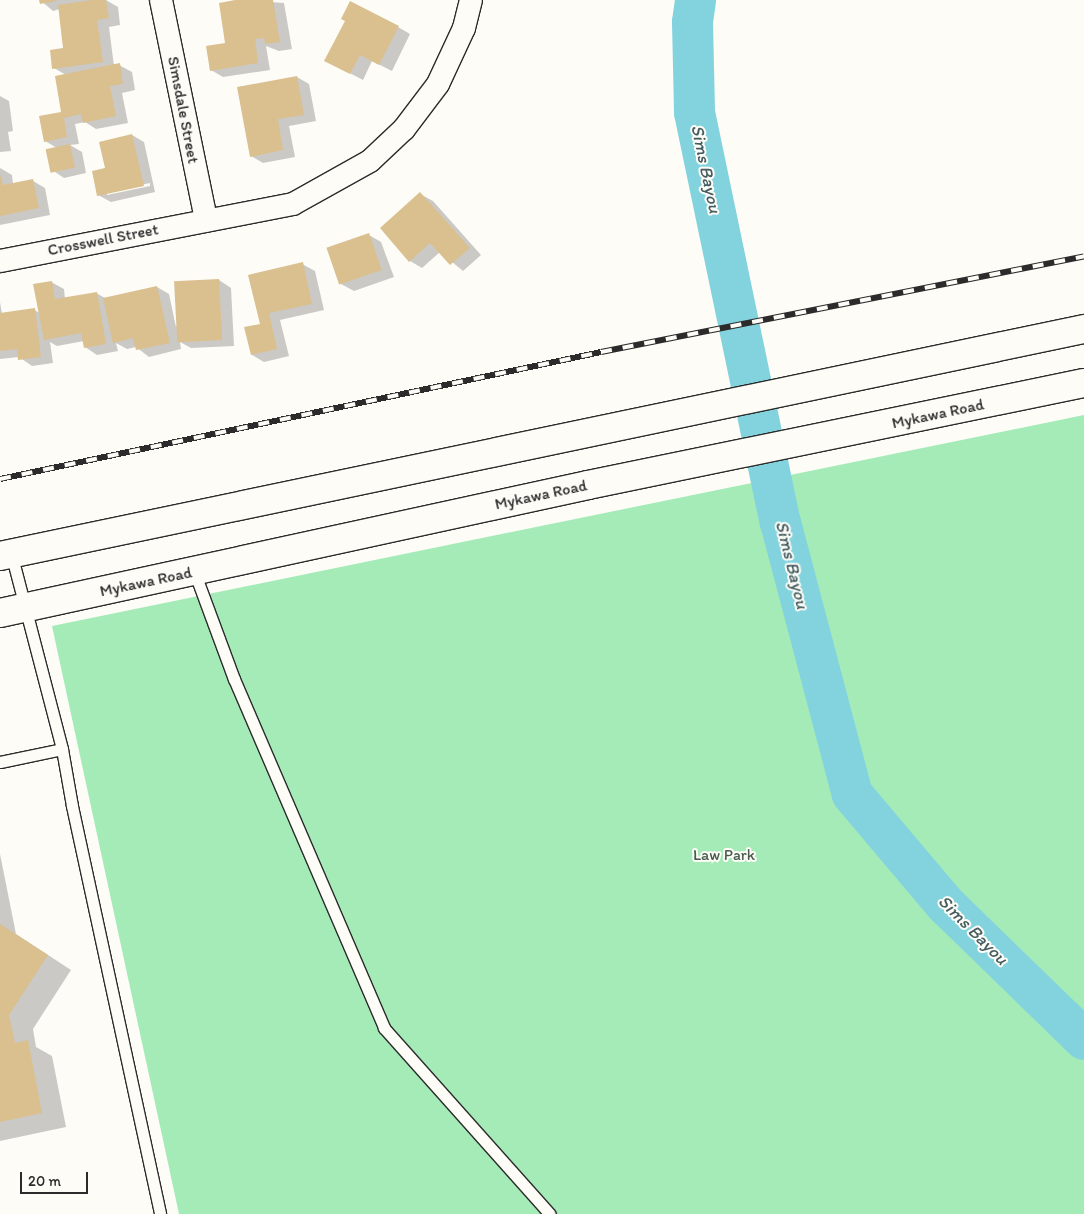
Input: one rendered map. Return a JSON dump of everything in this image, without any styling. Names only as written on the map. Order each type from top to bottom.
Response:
[{"type":"main road","points":[[5,554],[1084,329]]},
{"type":"main road","name":"Mykawa Road","points":[[13,611],[588,485],[1084,383]]},
{"type":"street","name":"Simsdale Street","points":[[161,0],[206,220]]},
{"type":"street","name":"Crosswell Street","points":[[0,261],[293,204],[370,161],[404,129],[438,84],[464,28],[471,0]]},
{"type":"lane","points":[[5,554],[13,611],[62,749],[72,806],[160,1214]]},
{"type":"lane","points":[[194,571],[234,679],[384,1028],[550,1214]]},
{"type":"lane","points":[[0,762],[62,749]]},
{"type":"green space","name":"Law Park","points":[[1084,415],[1084,1214],[179,1214],[52,626]]},
{"type":"building","points":[[39,0],[56,0],[56,1],[40,4]]},
{"type":"building","points":[[106,0],[109,18],[97,20],[103,62],[52,69],[50,50],[63,48],[58,5]]},
{"type":"building","points":[[235,0],[273,0],[280,42],[265,44],[264,38],[255,39],[258,63],[210,71],[206,46],[225,43],[219,3]]},
{"type":"building","points":[[350,1],[399,26],[379,65],[360,55],[350,74],[324,61],[345,21],[341,19]]},
{"type":"building","points":[[120,63],[123,84],[110,86],[116,116],[83,123],[81,114],[64,118],[67,137],[44,142],[39,116],[61,112],[55,76]]},
{"type":"building","points":[[297,76],[304,115],[278,119],[283,150],[250,157],[237,87]]},
{"type":"building","points":[[132,134],[144,186],[97,196],[92,171],[105,168],[99,142]]},
{"type":"building","points":[[70,144],[75,167],[51,173],[46,149]]},
{"type":"building","points":[[0,174],[3,185],[33,179],[39,208],[0,216]]},
{"type":"building","points":[[420,192],[470,248],[450,265],[430,243],[409,262],[380,228]]},
{"type":"building","points":[[369,233],[382,270],[339,285],[326,248]]},
{"type":"building","points":[[303,262],[312,304],[269,313],[277,349],[251,355],[244,327],[260,324],[248,275]]},
{"type":"building","points":[[219,279],[222,340],[177,342],[174,281]]},
{"type":"building","points":[[52,281],[55,299],[97,292],[106,344],[84,348],[81,333],[44,340],[33,284]]},
{"type":"building","points":[[157,286],[170,343],[136,350],[133,338],[113,343],[103,298]]},
{"type":"building","points":[[35,308],[41,357],[18,360],[17,349],[0,351],[0,313]]},
{"type":"building","points":[[0,924],[48,955],[9,1015],[15,1043],[28,1040],[42,1113],[0,1122]]},
{"type":"waterway","name":"Sims Bayou","points":[[695,0],[692,22],[694,112],[780,522],[852,794],[944,903],[1084,1039]]},
{"type":"railway","points":[[0,479],[601,352],[1084,256]]}]
